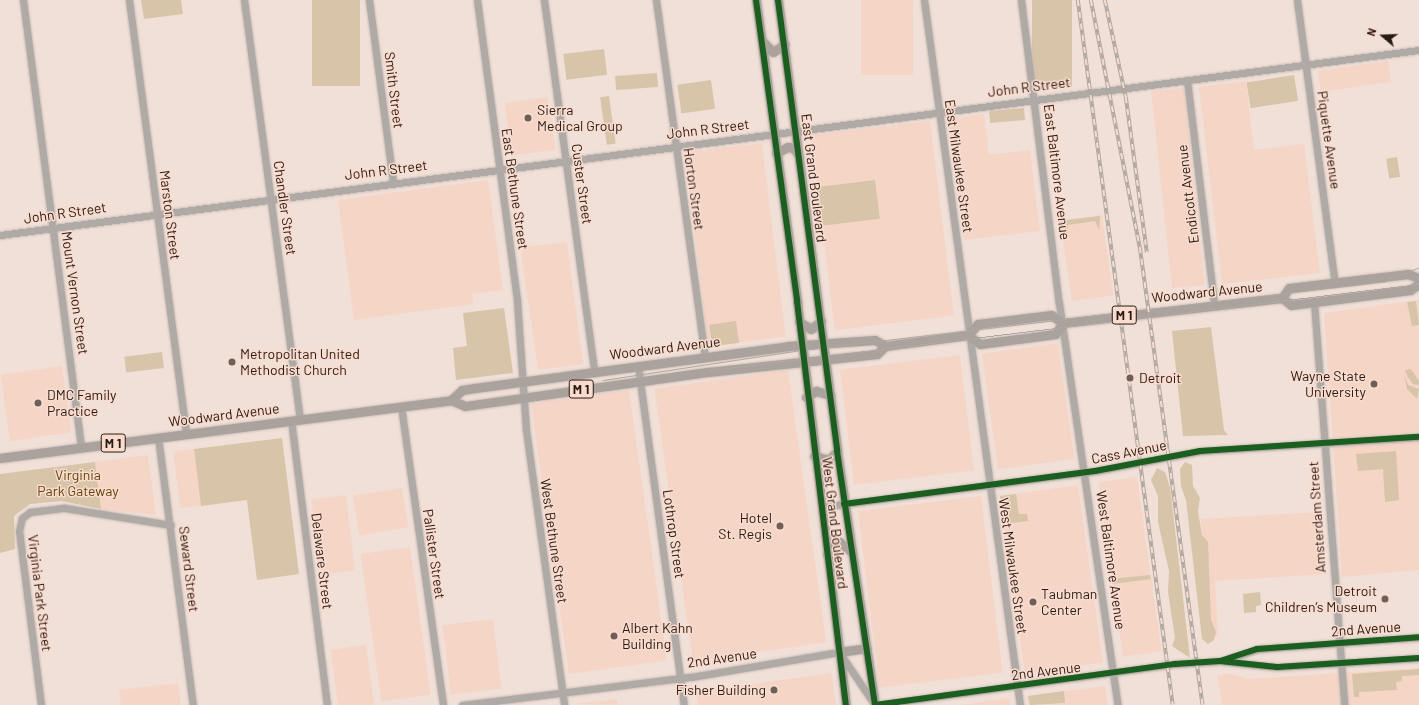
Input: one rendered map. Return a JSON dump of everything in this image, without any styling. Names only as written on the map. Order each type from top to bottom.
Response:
[{"type":"main road","points":[[756,0],[799,322],[800,344]]},
{"type":"main road","name":"East Grand Boulevard","points":[[778,0],[826,359]]},
{"type":"main road","points":[[761,39],[764,47],[773,52],[785,44]]},
{"type":"main road","points":[[776,153],[788,147],[794,148],[800,157]]},
{"type":"main road","name":"Woodward Avenue","points":[[1282,298],[1289,288],[1408,274],[1419,278]]},
{"type":"main road","name":"Woodward Avenue","points":[[0,458],[451,400],[465,406],[640,381],[802,361],[877,354],[885,346],[968,335],[978,324],[1051,315],[1063,323],[1214,304],[1282,298],[1291,305],[1410,290],[1419,284]]},
{"type":"main road","points":[[799,322],[811,329],[820,321]]},
{"type":"main road","points":[[968,335],[980,344],[1055,334],[1063,323]]},
{"type":"main road","name":"Woodward Avenue","points":[[451,400],[462,390],[800,344],[875,340],[885,346]]},
{"type":"main road","name":"West Grand Boulevard","points":[[800,344],[846,705]]},
{"type":"main road","name":"West Grand Boulevard","points":[[826,359],[844,504],[875,705]]},
{"type":"main road","points":[[806,397],[816,391],[830,395]]},
{"type":"main road","points":[[814,456],[829,460],[837,452]]},
{"type":"main road","points":[[827,557],[835,543],[843,543],[852,552]]},
{"type":"main road","points":[[839,652],[867,648]]},
{"type":"street","name":"Mount Vernon Street","points":[[23,0],[81,447]]},
{"type":"street","name":"Marston Street","points":[[129,0],[186,434]]},
{"type":"street","name":"Chandler Street","points":[[244,0],[270,199],[295,420]]},
{"type":"street","name":"Smith Street","points":[[369,0],[393,182]]},
{"type":"street","name":"East Bethune Street","points":[[477,0],[517,301],[522,381]]},
{"type":"street","name":"Custer Street","points":[[544,0],[594,371]]},
{"type":"street","name":"Horton Street","points":[[656,0],[705,358]]},
{"type":"street","name":"East Milwaukee Street","points":[[924,0],[968,335]]},
{"type":"street","name":"East Baltimore Avenue","points":[[1021,0],[1063,323]]},
{"type":"street","name":"Piquette Avenue","points":[[1297,0],[1335,283]]},
{"type":"street","name":"John R Street","points":[[0,234],[1419,50]]},
{"type":"street","name":"Endicott Avenue","points":[[1187,80],[1214,304]]},
{"type":"street","name":"Amsterdam Street","points":[[1314,302],[1344,705]]},
{"type":"street","name":"West Baltimore Avenue","points":[[1063,323],[1086,472],[1118,705]]},
{"type":"street","name":"West Milwaukee Street","points":[[968,335],[1020,705]]},
{"type":"street","name":"Lothrop Street","points":[[638,366],[684,705]]},
{"type":"street","name":"West Bethune Street","points":[[522,381],[522,397],[564,705]]},
{"type":"street","name":"Pallister Street","points":[[401,406],[443,705]]},
{"type":"street","name":"Delaware Street","points":[[295,420],[327,705]]},
{"type":"street","name":"Seward Street","points":[[158,437],[171,525],[193,705]]},
{"type":"street","name":"Cass Avenue","points":[[821,507],[1086,472],[1200,451],[1419,437]]},
{"type":"street","name":"Virginia Park Street","points":[[41,705],[19,531],[22,518],[30,512],[65,508],[171,525]]},
{"type":"street","name":"2nd Avenue","points":[[875,705],[1114,674],[1158,666],[1220,661],[1257,649],[1419,637]]},
{"type":"street","name":"2nd Avenue","points":[[462,705],[680,677],[839,652]]},
{"type":"street","points":[[839,652],[875,705]]},
{"type":"street","name":"2nd Avenue","points":[[1220,661],[1256,667],[1341,664],[1419,658]]},
{"type":"shaded area","points":[[861,0],[913,0],[913,75],[861,75]]},
{"type":"shaded area","points":[[1388,61],[1391,82],[1321,92],[1318,71]]},
{"type":"shaded area","points":[[1246,81],[1254,150],[1304,144],[1320,273],[1222,284],[1199,87]]},
{"type":"shaded area","points":[[1184,88],[1205,285],[1172,288],[1151,91]]},
{"type":"shaded area","name":"Sierra Medical Group","points":[[548,97],[555,149],[512,156],[504,103]]},
{"type":"shaded area","points":[[984,114],[989,155],[1030,150],[1040,231],[964,240],[949,119]]},
{"type":"shaded area","points":[[930,121],[954,316],[835,330],[811,136]]},
{"type":"shaded area","points":[[762,143],[786,337],[708,346],[685,153]]},
{"type":"shaded area","points":[[488,180],[503,290],[472,294],[473,304],[354,320],[338,200]]},
{"type":"shaded area","points":[[1102,215],[1113,295],[1072,301],[1060,221]]},
{"type":"shaded area","points":[[567,242],[583,364],[538,370],[521,254],[524,247]]},
{"type":"shaded area","name":"Wayne State University","points":[[1419,300],[1419,570],[1342,577],[1324,313]]},
{"type":"shaded area","points":[[1058,343],[1074,459],[998,470],[982,354]]},
{"type":"shaded area","points":[[960,355],[974,470],[854,485],[840,370]]},
{"type":"shaded area","name":"DMC Family Practice","points":[[62,366],[71,432],[10,441],[1,375]]},
{"type":"shaded area","points":[[788,370],[826,642],[693,661],[654,389]]},
{"type":"shaded area","points":[[629,390],[667,660],[569,674],[531,404]]},
{"type":"shaded area","points":[[194,449],[201,506],[180,508],[173,452]]},
{"type":"shaded area","points":[[148,455],[156,515],[101,509],[95,462]]},
{"type":"shaded area","points":[[1137,477],[1161,651],[1123,657],[1098,482]]},
{"type":"shaded area","points":[[1078,485],[1103,662],[1025,673],[1000,496]]},
{"type":"shaded area","points":[[402,488],[408,528],[359,535],[353,496]]},
{"type":"shaded area","points":[[346,495],[355,570],[321,575],[311,499]]},
{"type":"shaded area","points":[[981,496],[1003,673],[880,688],[858,511]]},
{"type":"shaded area","points":[[1321,512],[1326,574],[1215,581],[1218,635],[1211,637],[1201,519]]},
{"type":"shaded area","points":[[410,547],[431,695],[381,702],[360,554]]},
{"type":"shaded area","points":[[493,619],[502,688],[451,695],[442,625]]},
{"type":"shaded area","points":[[366,645],[374,704],[338,705],[330,650]]},
{"type":"shaded area","points":[[1419,668],[1419,705],[1222,705],[1217,675],[1231,674],[1248,679]]},
{"type":"shaded area","name":"Fisher Building","points":[[831,673],[836,705],[698,705],[696,692]]},
{"type":"shaded area","points":[[178,683],[181,705],[121,705],[119,690]]},
{"type":"shaded area","points":[[1105,686],[1108,705],[1028,705],[1027,696]]},
{"type":"shaded area","points":[[1009,698],[1010,705],[961,705]]},
{"type":"shaded area","points":[[617,699],[618,705],[574,704]]},
{"type":"green space","points":[[141,0],[181,0],[183,14],[144,19]]},
{"type":"green space","points":[[312,0],[360,0],[360,86],[312,86]]},
{"type":"green space","points":[[1032,0],[1072,0],[1072,87],[1032,87]]},
{"type":"green space","points":[[604,49],[607,75],[566,80],[563,54]]},
{"type":"green space","points":[[657,73],[658,87],[616,90],[615,76]]},
{"type":"green space","points":[[1294,75],[1298,101],[1251,108],[1247,83]]},
{"type":"green space","points":[[711,80],[715,109],[681,113],[677,85]]},
{"type":"green space","points":[[609,96],[616,144],[607,145],[600,97]]},
{"type":"green space","points":[[1024,108],[1025,120],[990,123],[989,111]]},
{"type":"green space","points":[[1397,157],[1400,177],[1389,178],[1386,159]]},
{"type":"green space","points":[[875,180],[880,219],[822,226],[817,187]]},
{"type":"green space","points":[[1100,216],[1099,230],[1095,221],[1068,225],[1068,237],[1061,239],[1058,221]]},
{"type":"green space","points":[[1416,301],[1419,325],[1412,326],[1407,302]]},
{"type":"green space","points":[[504,308],[513,373],[456,380],[453,348],[467,346],[463,313]]},
{"type":"green space","points":[[736,321],[739,343],[712,347],[709,325]]},
{"type":"green space","points":[[1211,327],[1224,430],[1228,435],[1183,436],[1172,331]]},
{"type":"green space","points":[[162,352],[164,368],[126,373],[124,357]]},
{"type":"green space","points":[[1411,369],[1419,381],[1419,385],[1413,384],[1407,376],[1405,370]]},
{"type":"green space","points":[[1404,374],[1408,385],[1419,389],[1417,399],[1407,389]]},
{"type":"green space","points":[[282,438],[299,574],[257,580],[247,500],[201,506],[194,449]]},
{"type":"green space","points":[[1396,451],[1399,500],[1385,502],[1383,469],[1358,471],[1356,454]]},
{"type":"green space","name":"Virginia Park Gateway","points":[[95,462],[101,509],[62,501],[30,504],[14,516],[15,549],[0,553],[0,474]]},
{"type":"green space","points":[[1185,462],[1192,465],[1193,486],[1200,498],[1198,511],[1202,535],[1208,542],[1211,620],[1216,632],[1214,640],[1208,644],[1202,639],[1186,500],[1181,486],[1180,469]]},
{"type":"green space","points":[[1157,468],[1165,472],[1170,487],[1190,658],[1172,646],[1175,638],[1168,592],[1169,571],[1158,522],[1158,496],[1151,480]]},
{"type":"green space","points":[[1016,494],[1019,514],[1027,514],[1028,521],[1004,524],[1000,496]]},
{"type":"green space","points":[[1150,575],[1151,579],[1112,584],[1111,579]]},
{"type":"green space","points":[[1260,592],[1261,605],[1256,606],[1256,612],[1244,613],[1243,594]]},
{"type":"green space","points":[[1419,669],[1419,675],[1402,676],[1402,681],[1396,682],[1397,690],[1359,692],[1359,697],[1354,697],[1352,674]]},
{"type":"green space","points":[[1064,691],[1065,703],[1030,705],[1028,696]]},
{"type":"tram line","points":[[603,380],[801,350],[1385,281],[1419,267]]},
{"type":"tram line","points":[[709,370],[1419,284]]},
{"type":"railway","points":[[1078,0],[1173,705]]},
{"type":"railway","points":[[1091,0],[1140,247],[1203,705]]},
{"type":"railway","points":[[1105,0],[1126,97],[1147,253]]},
{"type":"cycle path","points":[[756,0],[797,301],[846,705]]},
{"type":"cycle path","points":[[778,0],[837,451],[875,705]]},
{"type":"cycle path","points":[[844,504],[1095,471],[1200,451],[1419,437]]},
{"type":"cycle path","points":[[1220,661],[1257,649],[1419,637]]},
{"type":"cycle path","points":[[875,705],[1175,664],[1220,661],[1277,667],[1419,658]]},
{"type":"place","name":"Sierra Medical Group","points":[[528,118]]},
{"type":"place","name":"Metropolitan United Methodist Church","points":[[232,362]]},
{"type":"place","name":"Detroit","points":[[1130,378]]},
{"type":"place","name":"Wayne State University","points":[[1374,384]]},
{"type":"place","name":"DMC Family Practice","points":[[38,403]]},
{"type":"place","name":"Hotel St. Regis","points":[[780,526]]},
{"type":"place","name":"Detroit Children’s Museum","points":[[1385,599]]},
{"type":"place","name":"Taubman Center","points":[[1033,602]]},
{"type":"place","name":"Albert Kahn Building","points":[[614,636]]},
{"type":"place","name":"Fisher Building","points":[[774,690]]}]
